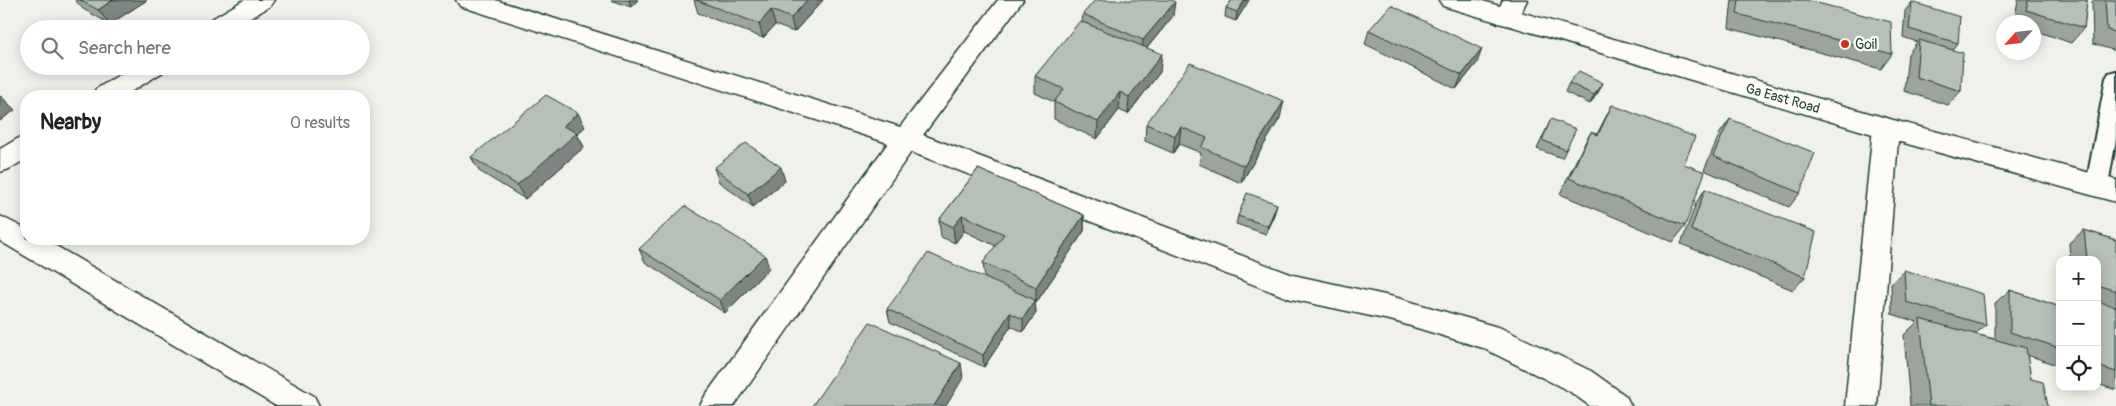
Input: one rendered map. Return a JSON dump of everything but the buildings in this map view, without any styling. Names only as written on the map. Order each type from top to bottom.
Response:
[{"type":"street","points":[[229,20],[262,0]]},
{"type":"street","points":[[468,0],[906,139],[1291,286],[1394,309],[1490,337],[1580,381],[1615,406]]},
{"type":"street","points":[[716,406],[906,139],[1011,0]]},
{"type":"street","name":"Ga East Road","points":[[1451,0],[1511,9],[1886,128],[2106,188]]},
{"type":"street","points":[[115,90],[139,75]]},
{"type":"street","points":[[1861,406],[1886,128]]},
{"type":"street","points":[[0,162],[20,150]]},
{"type":"street","points":[[0,227],[20,239]]},
{"type":"street","points":[[30,245],[303,406]]},
{"type":"lane","points":[[2106,188],[2116,78]]},
{"type":"place","name":"Goil","points":[[1845,44]]}]
